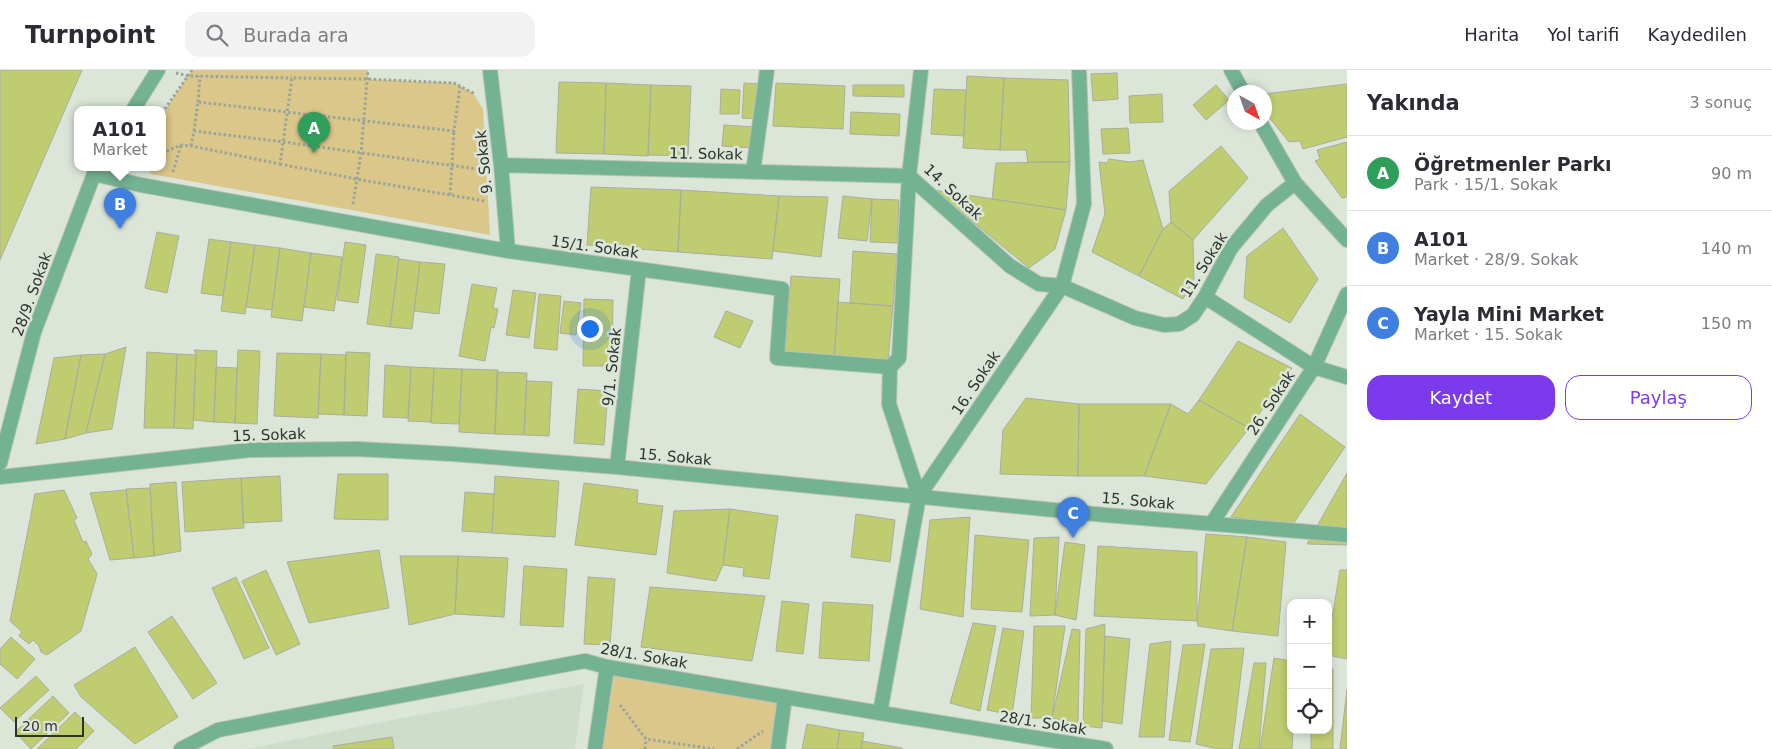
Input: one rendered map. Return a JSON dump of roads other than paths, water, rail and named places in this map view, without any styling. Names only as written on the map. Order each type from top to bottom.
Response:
[{"type":"street","name":"9. Sokak","points":[[490,70],[502,166],[508,251]]},
{"type":"street","points":[[753,172],[767,70]]},
{"type":"street","name":"14. Sokak","points":[[921,70],[909,176],[1010,266],[1038,284],[1062,286]]},
{"type":"street","name":"16. Sokak","points":[[880,714],[918,496],[1062,286],[1084,204],[1079,70]]},
{"type":"street","points":[[1231,70],[1240,85]]},
{"type":"street","points":[[136,106],[164,71]]},
{"type":"street","points":[[1264,130],[1294,183],[1347,240]]},
{"type":"street","name":"11. Sokak","points":[[502,166],[909,176]]},
{"type":"street","name":"15/1. Sokak","points":[[96,171],[141,185],[508,251],[782,289],[777,358],[890,367]]},
{"type":"street","name":"28/9. Sokak","points":[[0,463],[34,332],[96,171]]},
{"type":"street","points":[[909,176],[899,358],[890,367],[888,404],[918,496]]},
{"type":"street","name":"11. Sokak","points":[[1062,286],[1135,318],[1164,325],[1179,324],[1193,315],[1205,297],[1231,248],[1267,205],[1294,183]]},
{"type":"street","name":"9/1. Sokak","points":[[617,467],[639,269]]},
{"type":"street","name":"26. Sokak","points":[[1212,523],[1314,367],[1347,294]]},
{"type":"street","points":[[1205,297],[1314,367],[1347,376]]},
{"type":"street","name":"15. Sokak","points":[[0,478],[250,450],[357,449],[453,454],[617,467],[1105,515],[1347,536]]},
{"type":"street","name":"28/1. Sokak","points":[[181,749],[218,730],[585,661],[607,667],[880,714],[1106,749]]},
{"type":"street","points":[[595,749],[607,667]]},
{"type":"street","points":[[778,749],[785,697]]},
{"type":"place","name":"Öğretmenler Parkı","points":[[314,153]]},
{"type":"place","name":"A101","points":[[120,229]]},
{"type":"place","name":"Yayla Mini Market","points":[[1073,538]]}]
